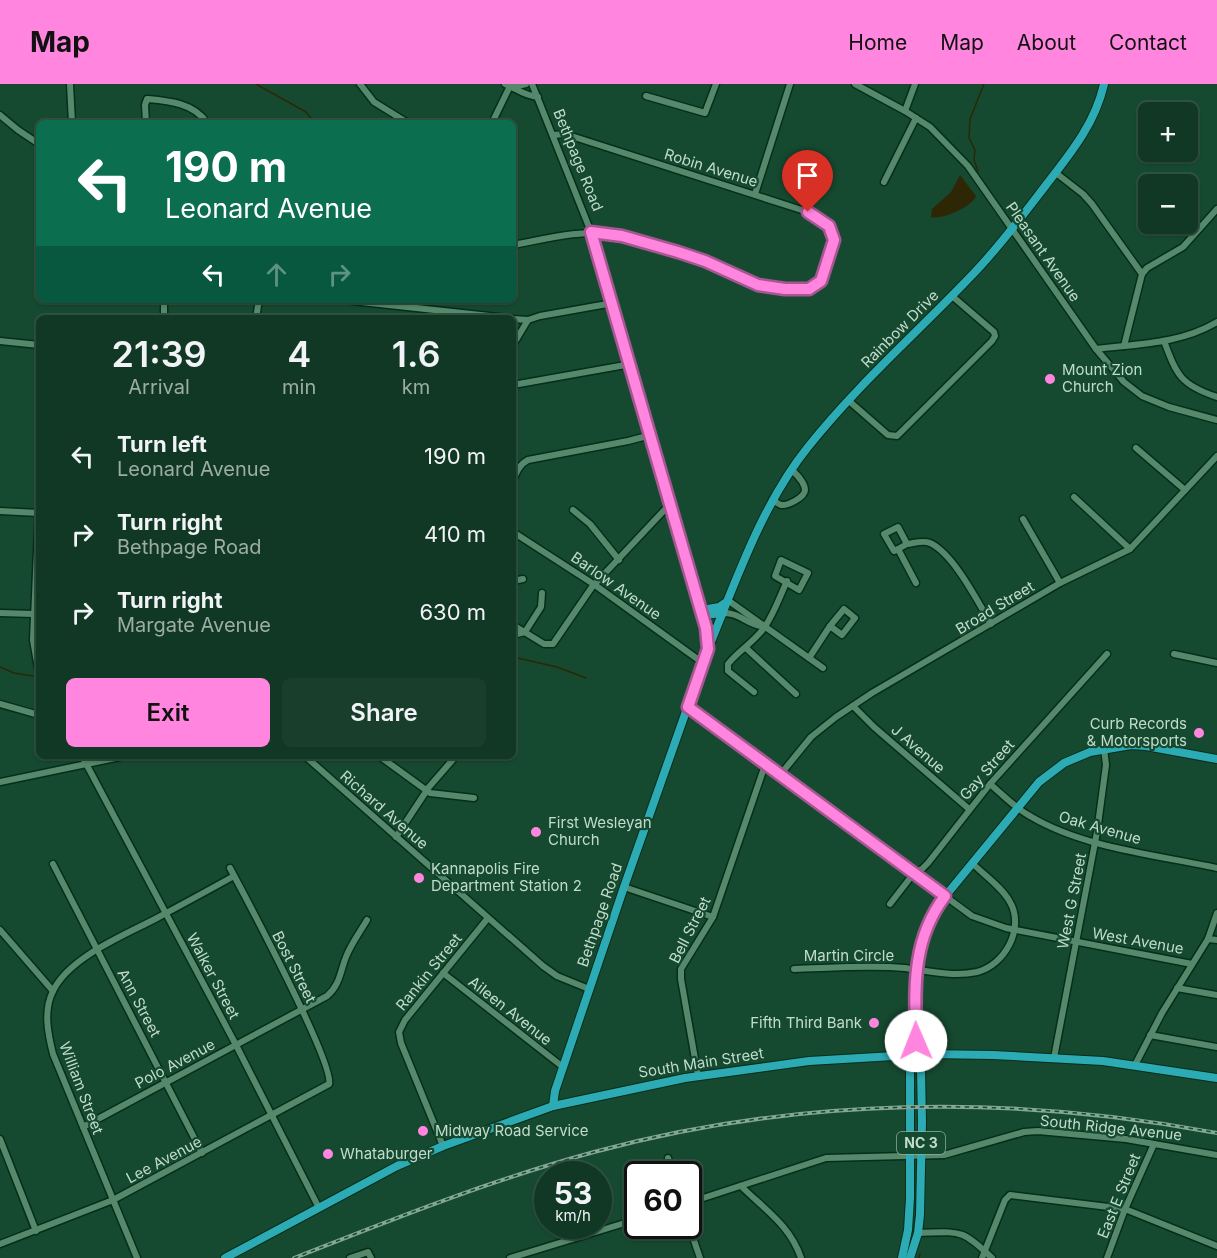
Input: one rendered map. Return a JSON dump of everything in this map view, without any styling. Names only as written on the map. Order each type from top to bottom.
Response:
[{"type":"main road","name":"Rainbow Drive","points":[[708,649],[772,500],[791,469],[849,401],[952,296],[1012,229],[1056,173],[1088,127],[1098,107],[1104,84]]},
{"type":"main road","points":[[703,612],[729,601]]},
{"type":"main road","points":[[703,612],[723,613]]},
{"type":"main road","name":"Bethpage Road","points":[[553,1106],[555,1091],[589,989],[708,649],[703,612]]},
{"type":"main road","name":"NC 3","points":[[910,1258],[918,1233],[920,1215],[921,1069],[916,1054],[916,970],[917,956],[929,922],[945,896],[1039,782],[1052,771],[1077,757],[1104,748],[1131,745],[1217,759]]},
{"type":"main road","name":"NC 3","points":[[902,1258],[908,1230],[910,1069],[916,1054]]},
{"type":"main road","name":"South Main Street","points":[[225,1258],[397,1166],[442,1146],[553,1106],[698,1076],[779,1064],[916,1054],[1054,1058],[1135,1065],[1217,1078]]},
{"type":"main road","points":[[909,1198],[914,1228],[918,1233]]},
{"type":"street","points":[[70,84],[72,120]]},
{"type":"street","points":[[360,84],[374,102],[403,120]]},
{"type":"street","points":[[509,86],[526,84]]},
{"type":"street","name":"Bethpage Road","points":[[532,84],[591,232],[703,612]]},
{"type":"street","points":[[646,96],[705,113],[716,84]]},
{"type":"street","points":[[755,194],[790,84]]},
{"type":"street","name":"Pleasant Avenue","points":[[855,84],[916,118],[946,142],[968,166],[1115,374],[1142,396],[1169,407],[1217,420]]},
{"type":"street","points":[[905,111],[915,84]]},
{"type":"street","points":[[509,86],[526,96],[538,98]]},
{"type":"street","points":[[493,120],[509,86]]},
{"type":"street","points":[[146,120],[147,99],[184,105],[205,120]]},
{"type":"street","points":[[0,115],[36,142]]},
{"type":"street","points":[[884,182],[916,118]]},
{"type":"street","name":"Robin Avenue","points":[[553,135],[565,134],[808,212],[832,230],[834,240],[821,281],[814,287],[800,290],[758,285],[705,261],[678,252],[622,236],[591,232]]},
{"type":"street","points":[[1056,173],[1092,204],[1142,274]]},
{"type":"street","points":[[1124,346],[1142,274],[1147,268],[1190,242],[1216,211]]},
{"type":"street","points":[[516,244],[591,232]]},
{"type":"street","points":[[849,401],[888,435],[897,436],[992,342],[994,332],[952,296]]},
{"type":"street","points":[[370,303],[480,315]]},
{"type":"street","points":[[516,319],[528,320],[613,303]]},
{"type":"street","points":[[516,340],[528,320]]},
{"type":"street","points":[[1096,349],[1186,337],[1217,322]]},
{"type":"street","points":[[0,341],[36,345]]},
{"type":"street","points":[[1164,341],[1173,367],[1182,380],[1200,392],[1217,397]]},
{"type":"street","points":[[516,384],[631,364]]},
{"type":"street","points":[[516,474],[523,462],[528,460],[651,435]]},
{"type":"street","points":[[1136,448],[1185,490]]},
{"type":"street","name":"Broad Street","points":[[780,775],[811,737],[853,706],[1060,583],[1130,549],[1217,456]]},
{"type":"street","points":[[772,500],[785,504],[803,496],[806,491],[804,485],[791,469]]},
{"type":"street","points":[[1074,497],[1130,549]]},
{"type":"street","points":[[516,627],[544,644],[553,644],[595,585],[671,504]]},
{"type":"street","points":[[573,510],[590,524],[619,560]]},
{"type":"street","points":[[0,511],[36,513]]},
{"type":"street","points":[[1023,519],[1060,583]]},
{"type":"street","points":[[907,543],[898,527],[884,534],[894,551],[907,543],[924,542],[940,550],[962,574],[991,624]]},
{"type":"street","name":"Barlow Avenue","points":[[516,534],[595,585],[703,663]]},
{"type":"street","points":[[898,549],[916,583]]},
{"type":"street","points":[[781,560],[808,573],[799,590],[787,581],[775,576],[781,560]]},
{"type":"street","points":[[36,574],[34,614],[36,640]]},
{"type":"street","points":[[516,580],[523,579]]},
{"type":"street","points":[[754,692],[727,668],[736,654],[746,648],[765,627],[787,581]]},
{"type":"street","points":[[516,634],[525,632],[541,607],[542,593]]},
{"type":"street","points":[[729,601],[823,668]]},
{"type":"street","points":[[0,613],[34,614]]},
{"type":"street","points":[[723,613],[734,613],[755,625],[765,627]]},
{"type":"street","points":[[809,658],[830,626]]},
{"type":"street","points":[[746,648],[796,694]]},
{"type":"street","name":"Gay Street","points":[[890,904],[914,873],[928,863],[990,784],[1107,654]]},
{"type":"street","points":[[1174,654],[1217,663]]},
{"type":"street","points":[[0,704],[36,714]]},
{"type":"street","name":"J Avenue","points":[[853,706],[969,809]]},
{"type":"street","name":"West Avenue","points":[[688,707],[972,916],[1014,930],[1192,964]]},
{"type":"street","name":"West G Street","points":[[1054,1058],[1095,842],[1106,765],[1104,748]]},
{"type":"street","name":"Walker Street","points":[[84,759],[236,1045],[319,1208]]},
{"type":"street","points":[[0,782],[110,759]]},
{"type":"street","name":"Richard Avenue","points":[[308,759],[543,966],[557,976],[589,989]]},
{"type":"street","points":[[383,759],[426,791],[474,798]]},
{"type":"street","points":[[396,837],[426,791],[453,759]]},
{"type":"street","name":"Bell Street","points":[[698,1076],[680,973],[713,917],[765,765]]},
{"type":"street","name":"Oak Avenue","points":[[990,784],[1028,816],[1053,828],[1095,842],[1217,868]]},
{"type":"street","points":[[972,863],[1010,900],[1014,912],[1014,930]]},
{"type":"street","name":"Ann Street","points":[[53,864],[202,1153]]},
{"type":"street","name":"Bost Street","points":[[230,868],[302,1010],[331,1079]]},
{"type":"street","points":[[0,930],[53,991],[66,974],[98,950],[234,876]]},
{"type":"street","points":[[624,887],[713,917]]},
{"type":"street","points":[[1135,1065],[1177,988],[1208,939],[1217,913]]},
{"type":"street","name":"Rankin Street","points":[[442,1146],[401,1043],[399,1032],[408,1015],[488,918]]},
{"type":"street","name":"Polo Avenue","points":[[83,1127],[302,1010],[334,990],[349,951],[368,920]]},
{"type":"street","name":"Martin Circle","points":[[794,969],[904,968],[930,973],[964,973],[984,970],[1004,954],[1012,940],[1014,930]]},
{"type":"street","points":[[1208,939],[1217,940]]},
{"type":"street","name":"Aileen Avenue","points":[[442,973],[563,1067]]},
{"type":"street","points":[[1177,988],[1217,995]]},
{"type":"street","name":"William Street","points":[[53,991],[48,1005],[49,1038],[53,1054],[136,1258]]},
{"type":"street","points":[[1150,1035],[1217,1047]]},
{"type":"street","name":"Lee Avenue","points":[[0,1244],[113,1200],[325,1087],[331,1079]]},
{"type":"street","name":"South Ridge Avenue","points":[[702,1199],[826,1158],[921,1157],[956,1153],[1018,1133],[1038,1131],[1126,1139],[1217,1155]]},
{"type":"street","points":[[0,1139],[36,1231]]},
{"type":"street","name":"East E Street","points":[[1107,1258],[1125,1209],[1154,1144]]},
{"type":"street","points":[[741,1186],[775,1216],[787,1230],[801,1258]]},
{"type":"street","points":[[982,1258],[1005,1200],[1010,1195],[1125,1209],[1217,1246]]},
{"type":"street","points":[[510,1258],[624,1223]]},
{"type":"street","points":[[918,1233],[963,1234],[972,1239],[992,1258]]},
{"type":"street","points":[[693,1239],[700,1258]]},
{"type":"street","points":[[350,1258],[369,1255]]},
{"type":"shaded area","points":[[960,175],[976,196],[969,204],[949,215],[931,217],[932,209],[951,192]]},
{"type":"waterway","points":[[256,84],[306,112],[313,120]]},
{"type":"waterway","points":[[978,171],[974,160],[975,150],[969,138],[970,119],[984,84]]},
{"type":"waterway","points":[[516,658],[557,667],[586,678]]},
{"type":"waterway","points":[[0,667],[14,673],[33,676]]},
{"type":"waterway","points":[[919,1258],[920,1254]]},
{"type":"railway","points":[[294,1258],[442,1201],[556,1163],[671,1134],[748,1120],[904,1107],[983,1107],[1139,1120],[1217,1133]]},
{"type":"place","name":"Mount Zion Church","points":[[1050,379]]},
{"type":"place","name":"Curb Records & Motorsports","points":[[1199,733]]},
{"type":"place","name":"First Wesleyan Church","points":[[536,832]]},
{"type":"place","name":"Kannapolis Fire Department Station 2","points":[[419,878]]},
{"type":"place","name":"Fifth Third Bank","points":[[874,1023]]},
{"type":"place","name":"Midway Road Service","points":[[423,1131]]},
{"type":"place","name":"Whataburger","points":[[328,1154]]},
{"type":"route","points":[[808,212],[829,226],[834,240],[821,281],[814,287],[800,290],[758,285],[705,261],[678,252],[622,236],[591,232],[706,628],[708,649],[688,707],[945,896],[929,922],[917,956],[916,1041]]}]
